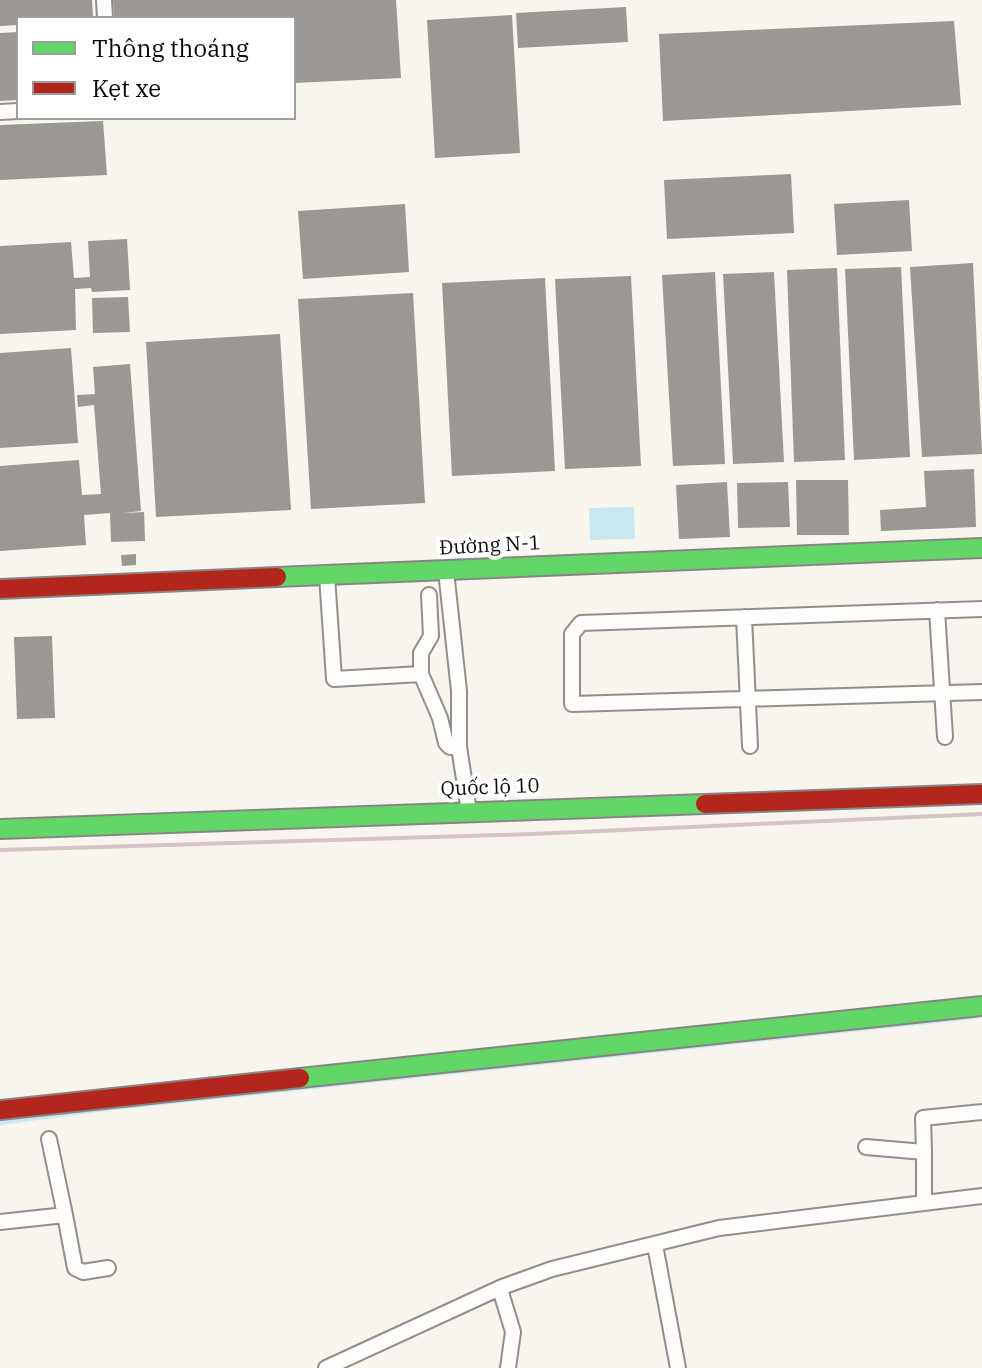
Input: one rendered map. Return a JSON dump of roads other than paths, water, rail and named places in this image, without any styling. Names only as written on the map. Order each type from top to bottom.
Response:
[{"type":"main road","name":"Đường N-1","points":[[0,589],[982,548]]},
{"type":"main road","name":"Quốc lộ 10","points":[[0,829],[982,794]]},
{"type":"main road","points":[[0,1110],[982,1006]]},
{"type":"street","points":[[446,571],[459,691],[459,747],[469,811]]},
{"type":"street","points":[[327,576],[334,679],[421,674]]},
{"type":"street","points":[[429,595],[431,636],[421,653],[421,674],[440,718],[446,743],[450,747],[459,747]]},
{"type":"street","points":[[982,609],[577,624],[572,634],[572,704],[982,692]]},
{"type":"street","points":[[937,610],[945,737]]},
{"type":"street","points":[[744,617],[750,746]]},
{"type":"street","points":[[924,1203],[923,1118],[982,1112]]},
{"type":"street","points":[[49,1139],[75,1268],[83,1272],[108,1268]]},
{"type":"street","points":[[866,1147],[924,1152]]},
{"type":"street","points":[[326,1368],[500,1289],[552,1269],[719,1228],[982,1196]]},
{"type":"street","points":[[0,1222],[65,1215]]},
{"type":"street","points":[[655,1245],[678,1368]]},
{"type":"street","points":[[500,1289],[513,1332],[508,1368]]},
{"type":"water","points":[[634,507],[635,539],[590,540],[589,508]]},
{"type":"waterway","points":[[0,1123],[105,1109],[976,1017]]},
{"type":"railway","points":[[0,850],[533,834],[982,814]]}]
